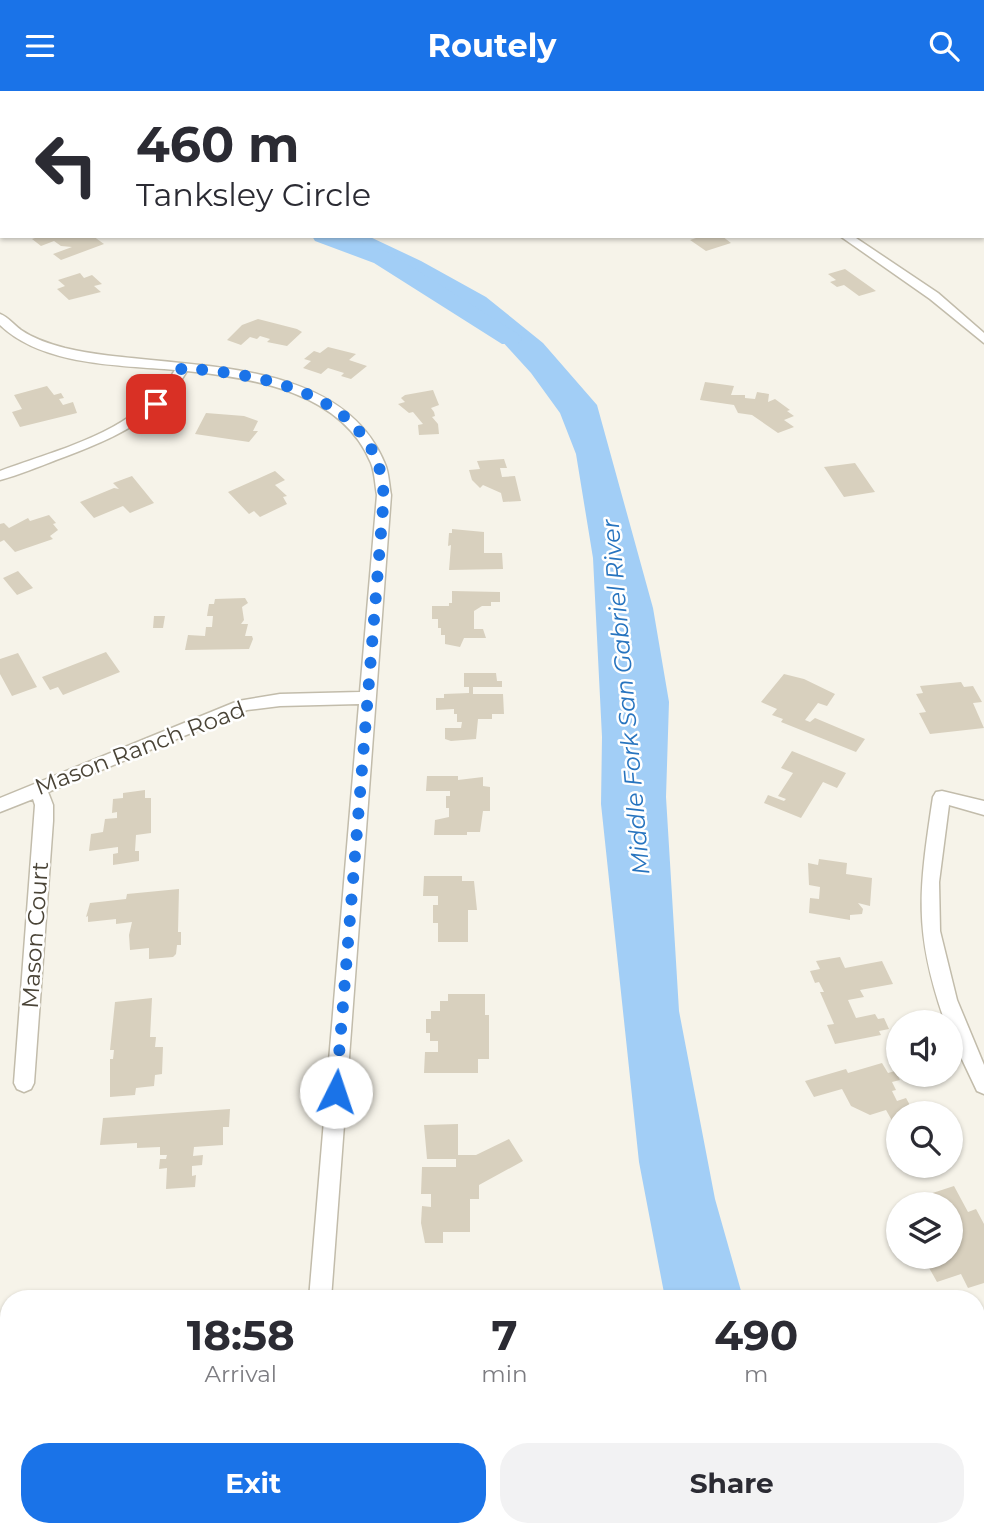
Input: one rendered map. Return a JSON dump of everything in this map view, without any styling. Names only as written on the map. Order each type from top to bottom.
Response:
[{"type":"street","points":[[848,238],[934,296],[984,339]]},
{"type":"street","points":[[0,318],[26,338],[88,358],[225,372],[290,387],[317,399],[346,419],[367,442],[379,465],[384,495],[321,1290]]},
{"type":"street","points":[[0,476],[104,435],[137,418],[156,404],[182,368]]},
{"type":"street","name":"Mason Ranch Road","points":[[0,805],[244,705],[367,698]]},
{"type":"street","name":"Mason Court","points":[[24,1083],[44,821],[44,805],[38,788]]},
{"type":"street","points":[[984,808],[942,797],[929,911],[939,973],[964,1047],[984,1085]]},
{"type":"water","points":[[318,238],[372,238],[486,297],[543,343],[597,405],[653,608],[669,702],[666,797],[679,1011],[715,1199],[741,1290],[663,1290],[639,1162],[601,804],[602,737],[593,558],[576,454],[560,413],[531,373],[501,340],[457,302],[411,277]]},
{"type":"building","points":[[96,238],[104,244],[61,260],[53,254],[72,247],[61,246],[54,241],[41,246],[32,239]]},
{"type":"building","points":[[725,238],[731,243],[706,251],[690,240]]},
{"type":"building","points":[[845,269],[876,291],[859,296],[844,285],[837,287],[830,282],[836,280],[828,274]]},
{"type":"building","points":[[80,273],[84,278],[92,275],[102,284],[94,286],[101,292],[69,300],[57,289],[65,286],[58,280]]},
{"type":"building","points":[[258,319],[302,332],[287,346],[267,342],[270,339],[260,336],[257,339],[250,337],[241,345],[227,340],[242,325]]},
{"type":"building","points":[[328,347],[356,354],[349,360],[367,366],[351,379],[341,376],[344,373],[328,368],[321,374],[303,368],[311,361],[304,359],[314,351],[320,353]]},
{"type":"building","points":[[705,382],[734,386],[731,395],[745,395],[745,398],[755,399],[757,392],[769,394],[768,402],[775,399],[790,410],[787,411],[794,416],[784,420],[794,427],[778,433],[752,415],[738,413],[734,405],[700,400]]},
{"type":"building","points":[[47,386],[54,395],[61,393],[64,398],[59,399],[63,405],[73,402],[77,413],[20,427],[12,412],[22,409],[14,395]]},
{"type":"building","points":[[433,390],[439,405],[431,408],[435,416],[432,417],[438,424],[439,434],[419,435],[418,425],[423,424],[413,412],[409,413],[398,404],[405,402],[401,398],[405,395]]},
{"type":"building","points":[[206,413],[244,416],[258,421],[253,431],[258,431],[249,442],[195,434]]},
{"type":"building","points":[[504,459],[507,468],[500,468],[502,477],[515,476],[521,501],[503,502],[501,493],[483,485],[480,488],[472,480],[469,470],[480,469],[477,461]]},
{"type":"building","points":[[855,463],[875,492],[844,497],[824,467]]},
{"type":"building","points":[[275,471],[285,480],[275,485],[287,496],[283,497],[287,504],[260,517],[254,511],[249,514],[228,492]]},
{"type":"building","points":[[132,476],[154,503],[130,513],[123,506],[94,518],[80,502],[114,488],[119,489],[113,483]]},
{"type":"building","points":[[49,515],[58,530],[50,536],[53,539],[15,552],[4,540],[0,542],[0,524],[4,523],[9,528],[28,518],[30,521]]},
{"type":"building","points":[[452,529],[484,532],[484,553],[502,553],[503,569],[449,570],[451,545],[448,546]]},
{"type":"building","points":[[18,571],[33,588],[17,595],[3,578]]},
{"type":"building","points":[[452,591],[500,592],[500,602],[491,602],[491,606],[482,606],[474,611],[474,629],[483,629],[486,638],[464,638],[460,647],[445,644],[445,635],[441,635],[441,628],[438,628],[438,619],[432,619],[432,606],[449,606],[449,603],[452,603]]},
{"type":"building","points":[[245,598],[248,603],[242,607],[244,620],[241,624],[248,624],[245,636],[252,636],[253,639],[249,649],[185,650],[188,635],[205,636],[206,627],[212,627],[213,616],[207,616],[209,604],[214,604],[215,599]]},
{"type":"building","points":[[154,616],[165,616],[163,628],[153,628]]},
{"type":"building","points":[[106,652],[120,672],[63,695],[58,687],[50,690],[42,677]]},
{"type":"building","points":[[18,653],[37,687],[12,696],[0,674],[0,659]]},
{"type":"building","points":[[464,673],[496,673],[497,681],[502,681],[502,687],[473,687],[473,694],[503,694],[504,714],[492,714],[492,719],[478,719],[476,739],[451,741],[445,739],[445,728],[461,728],[462,722],[457,722],[454,709],[436,710],[436,698],[444,698],[444,694],[469,693],[469,687],[464,687]]},
{"type":"building","points":[[784,674],[804,679],[835,694],[827,706],[818,703],[805,720],[810,722],[815,718],[865,739],[856,752],[781,722],[783,719],[772,715],[777,709],[761,702]]},
{"type":"building","points":[[961,682],[964,687],[973,686],[982,702],[973,703],[984,728],[930,734],[919,713],[926,712],[916,694],[923,693],[920,686]]},
{"type":"building","points":[[792,751],[846,773],[837,788],[823,782],[801,818],[764,803],[768,795],[784,801],[786,799],[778,796],[793,773],[781,768]]},
{"type":"building","points":[[427,776],[458,776],[458,780],[483,777],[483,786],[490,787],[490,811],[483,811],[480,832],[467,832],[467,835],[434,835],[435,820],[449,817],[446,796],[450,796],[450,791],[426,791]]},
{"type":"building","points":[[145,790],[145,798],[151,798],[151,833],[136,835],[135,851],[139,851],[139,861],[113,865],[113,854],[118,853],[118,847],[89,851],[91,834],[103,832],[105,819],[117,818],[117,812],[112,813],[113,799],[123,798],[123,793]]},
{"type":"building","points":[[819,859],[847,863],[846,874],[872,878],[870,906],[858,903],[863,909],[862,914],[850,915],[850,920],[809,913],[810,898],[819,899],[820,887],[809,885],[808,863],[818,865]]},
{"type":"building","points":[[424,876],[462,876],[462,881],[474,881],[477,910],[468,910],[468,942],[438,942],[438,923],[433,923],[433,905],[438,905],[438,896],[423,896]]},
{"type":"building","points":[[179,889],[178,932],[181,932],[181,945],[177,945],[173,957],[149,959],[149,948],[130,950],[132,922],[116,924],[116,919],[88,922],[88,916],[86,917],[90,903],[126,899],[127,894]]},
{"type":"building","points":[[840,957],[845,968],[882,961],[893,984],[860,990],[864,997],[848,1000],[856,1018],[875,1014],[878,1019],[884,1018],[886,1030],[879,1031],[881,1035],[835,1044],[827,1025],[834,1024],[820,992],[824,992],[819,982],[815,983],[810,971],[820,969],[816,961]]},
{"type":"building","points":[[448,994],[485,994],[485,1015],[489,1015],[489,1059],[478,1059],[478,1073],[424,1073],[425,1052],[438,1052],[438,1041],[430,1041],[430,1033],[426,1033],[426,1019],[431,1019],[431,1011],[440,1011],[440,1001],[448,1001]]},
{"type":"building","points":[[152,998],[150,1037],[156,1037],[155,1047],[163,1047],[162,1074],[155,1075],[154,1086],[136,1088],[135,1095],[110,1097],[110,1059],[113,1059],[114,1050],[110,1050],[115,1002]]},
{"type":"building","points":[[882,1063],[886,1070],[886,1087],[894,1087],[896,1090],[892,1091],[897,1101],[886,1101],[886,1110],[870,1115],[851,1106],[842,1089],[814,1097],[805,1081],[846,1069],[848,1073]]},
{"type":"building","points":[[230,1109],[229,1127],[223,1127],[223,1145],[194,1147],[193,1156],[203,1155],[202,1165],[192,1166],[192,1176],[196,1175],[195,1187],[166,1189],[167,1168],[159,1169],[160,1159],[166,1159],[167,1155],[160,1155],[160,1147],[137,1148],[137,1143],[100,1145],[103,1118]]},
{"type":"building","points":[[458,1124],[458,1155],[476,1155],[509,1139],[523,1161],[479,1185],[479,1199],[470,1199],[470,1232],[443,1232],[443,1243],[425,1243],[421,1223],[422,1206],[431,1207],[431,1194],[421,1194],[422,1167],[456,1167],[456,1159],[427,1159],[424,1125]]},
{"type":"building","points":[[954,1186],[957,1192],[936,1192]]},
{"type":"building","points":[[963,1203],[968,1212],[976,1209],[984,1224],[984,1283],[968,1288],[961,1274],[937,1282],[930,1269],[963,1269]]},
{"type":"waterway","name":"Middle Fork San Gabriel River","points":[[328,238],[382,258],[510,339]]},
{"type":"route","points":[[156,404],[182,368],[261,379],[290,387],[317,399],[346,419],[367,442],[379,465],[384,495],[336,1092]]}]
